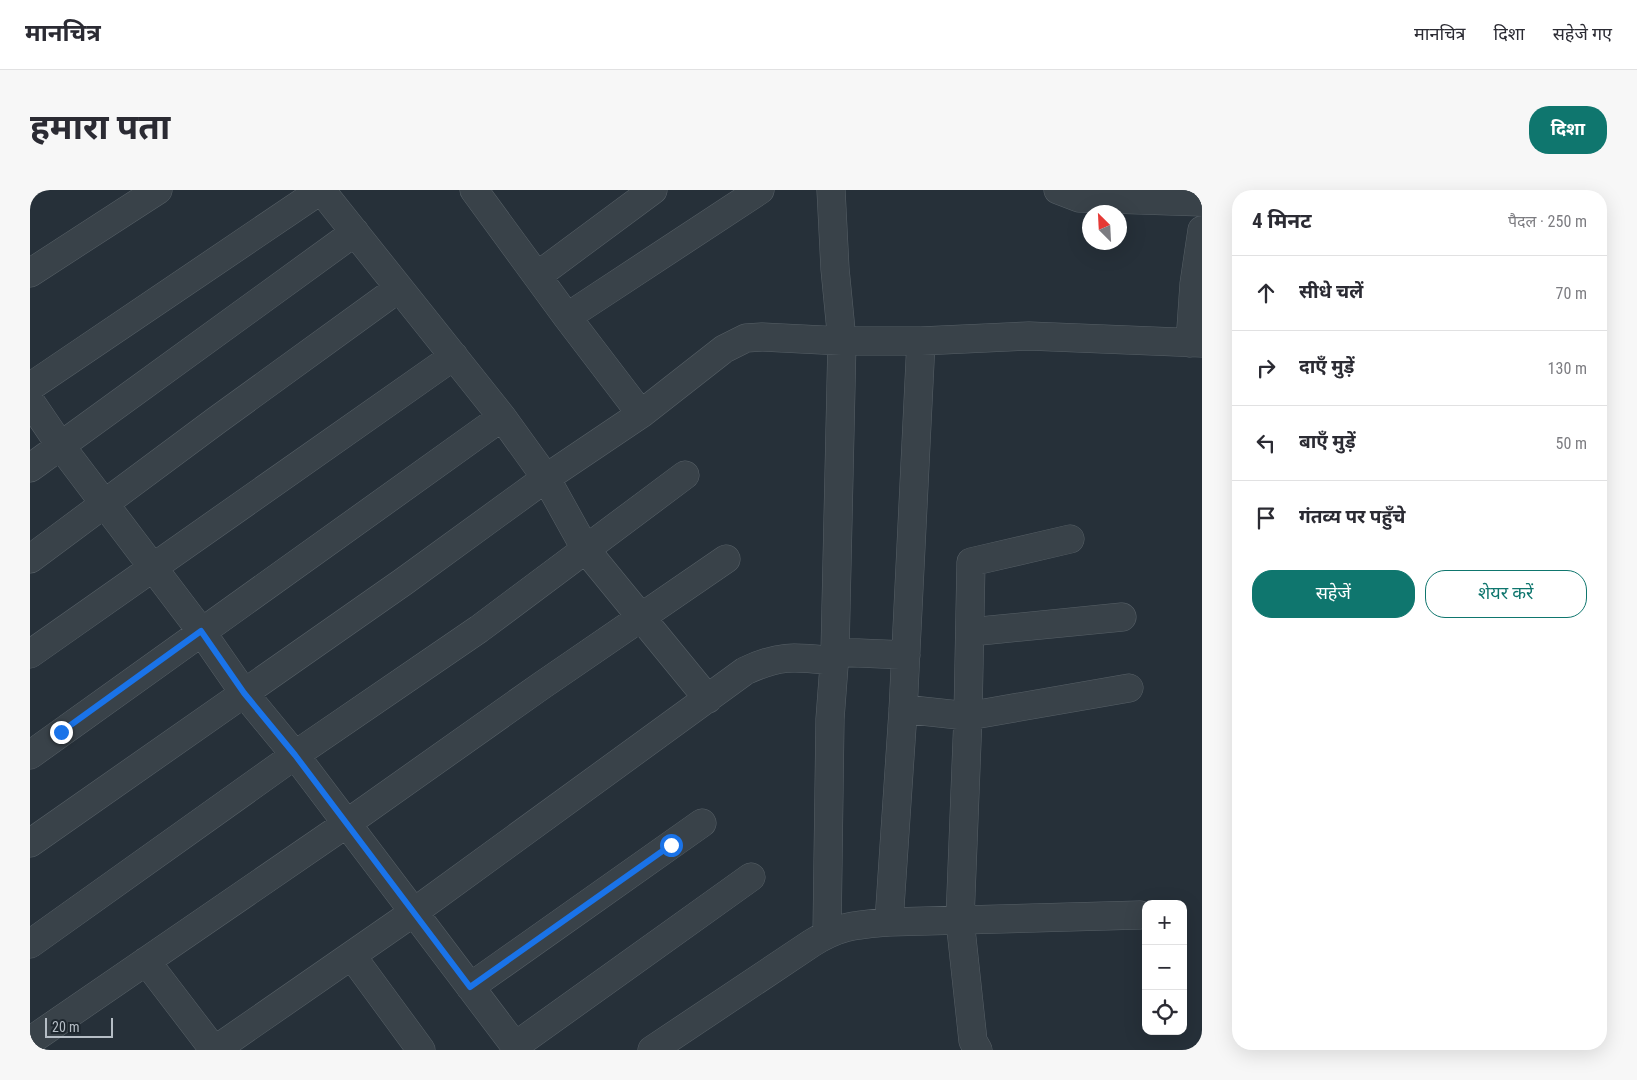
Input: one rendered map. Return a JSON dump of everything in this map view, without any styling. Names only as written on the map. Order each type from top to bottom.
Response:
[{"type":"street","points":[[30,273],[158,190]]},
{"type":"street","points":[[30,387],[321,190],[502,417],[546,478],[586,550],[642,616],[708,699]]},
{"type":"street","points":[[474,190],[641,414]]},
{"type":"street","points":[[537,276],[653,190]]},
{"type":"street","points":[[567,317],[760,190]]},
{"type":"street","points":[[826,934],[830,720],[834,657],[842,341],[835,269],[831,190]]},
{"type":"street","points":[[1058,190],[1079,198],[1126,195],[1202,202]]},
{"type":"street","points":[[30,842],[403,582],[546,478],[641,414],[724,349],[746,338],[921,341],[1029,336],[1196,343],[1194,284],[1202,230]]},
{"type":"street","points":[[30,468],[355,232]]},
{"type":"street","points":[[30,559],[399,288]]},
{"type":"street","points":[[889,922],[906,655],[921,341]]},
{"type":"street","points":[[30,654],[454,356]]},
{"type":"street","points":[[30,401],[60,446],[201,631],[244,693],[295,755],[517,1048],[750,877]]},
{"type":"street","points":[[30,755],[502,417]]},
{"type":"street","points":[[30,944],[295,755],[479,629],[685,475]]},
{"type":"street","points":[[978,1050],[974,1041],[960,920],[968,716],[971,562],[1070,539]]},
{"type":"street","points":[[30,1041],[346,824],[726,559]]},
{"type":"street","points":[[970,632],[1122,617]]},
{"type":"street","points":[[146,961],[214,1050],[414,912],[746,671],[764,662],[787,658],[906,655]]},
{"type":"street","points":[[903,709],[968,716],[1129,688]]},
{"type":"street","points":[[470,987],[702,823]]},
{"type":"street","points":[[652,1050],[826,934],[849,926],[889,922],[1140,915]]},
{"type":"street","points":[[352,956],[421,1050]]},
{"type":"route","points":[[61,732],[201,631],[244,693],[295,755],[470,987],[671,845]]}]
